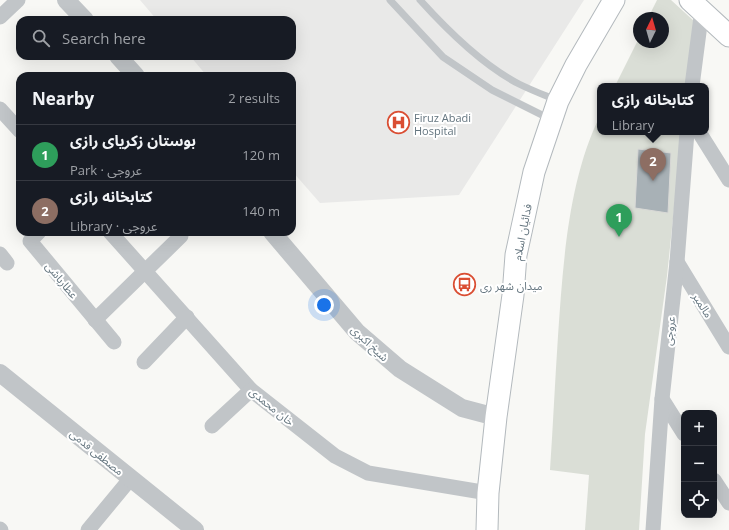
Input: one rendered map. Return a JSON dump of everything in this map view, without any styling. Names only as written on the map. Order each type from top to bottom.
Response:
[{"type":"main road","name":"فدائیان اسلام","points":[[487,530],[488,493],[496,417],[516,255],[534,172],[554,110],[576,65],[614,0]]},
{"type":"main road","points":[[696,5],[729,36]]},
{"type":"street","points":[[0,17],[18,0]]},
{"type":"street","points":[[66,0],[81,16]]},
{"type":"street","points":[[692,83],[696,5]]},
{"type":"street","points":[[122,60],[132,72]]},
{"type":"street","points":[[0,109],[16,126]]},
{"type":"street","name":"عروجی","points":[[653,530],[662,399],[677,262],[687,135]]},
{"type":"street","points":[[702,135],[729,180]]},
{"type":"street","name":"عطارباشی","points":[[34,236],[95,320],[114,342]]},
{"type":"street","name":"خان محمدی","points":[[114,236],[251,390],[335,456],[368,473],[488,493]]},
{"type":"street","points":[[95,320],[181,236]]},
{"type":"street","name":"شیخ اکبری","points":[[275,236],[357,332],[400,369],[462,408],[496,417]]},
{"type":"street","name":"مالمیر","points":[[677,262],[729,347]]},
{"type":"street","points":[[144,362],[187,317]]},
{"type":"street","name":"مصطفی قدمی","points":[[0,373],[195,530]]},
{"type":"street","points":[[212,426],[251,390]]},
{"type":"street","points":[[662,399],[681,429]]},
{"type":"street","points":[[88,530],[131,478]]},
{"type":"street","points":[[715,482],[729,504]]},
{"type":"lane","points":[[390,0],[443,57],[492,90],[554,110]]},
{"type":"lane","points":[[420,0],[444,26],[488,64],[554,110]]},
{"type":"shaded area","name":"Firuz Abadi Hospital","points":[[140,0],[584,0],[459,195],[320,203],[296,176],[296,72],[204,72],[193,60],[296,60],[296,16],[154,16]]},
{"type":"shaded area","points":[[657,0],[671,0],[695,22],[688,83],[616,83],[634,48],[669,48],[669,12],[651,12]]},
{"type":"shaded area","points":[[597,123],[597,135],[682,135],[667,276],[645,434],[639,530],[585,530],[589,475],[550,470],[565,252],[574,195],[589,141]]},
{"type":"building","points":[[638,149],[671,153],[668,213],[635,208]]},
{"type":"place","name":"Firuz Abadi Hospital","points":[[398,123]]},
{"type":"place","name":"کتابخانه رازی","points":[[653,181]]},
{"type":"place","name":"بوستان زکریای رازی","points":[[619,237]]},
{"type":"place","name":"میدان شهر ری","points":[[465,285]]}]
